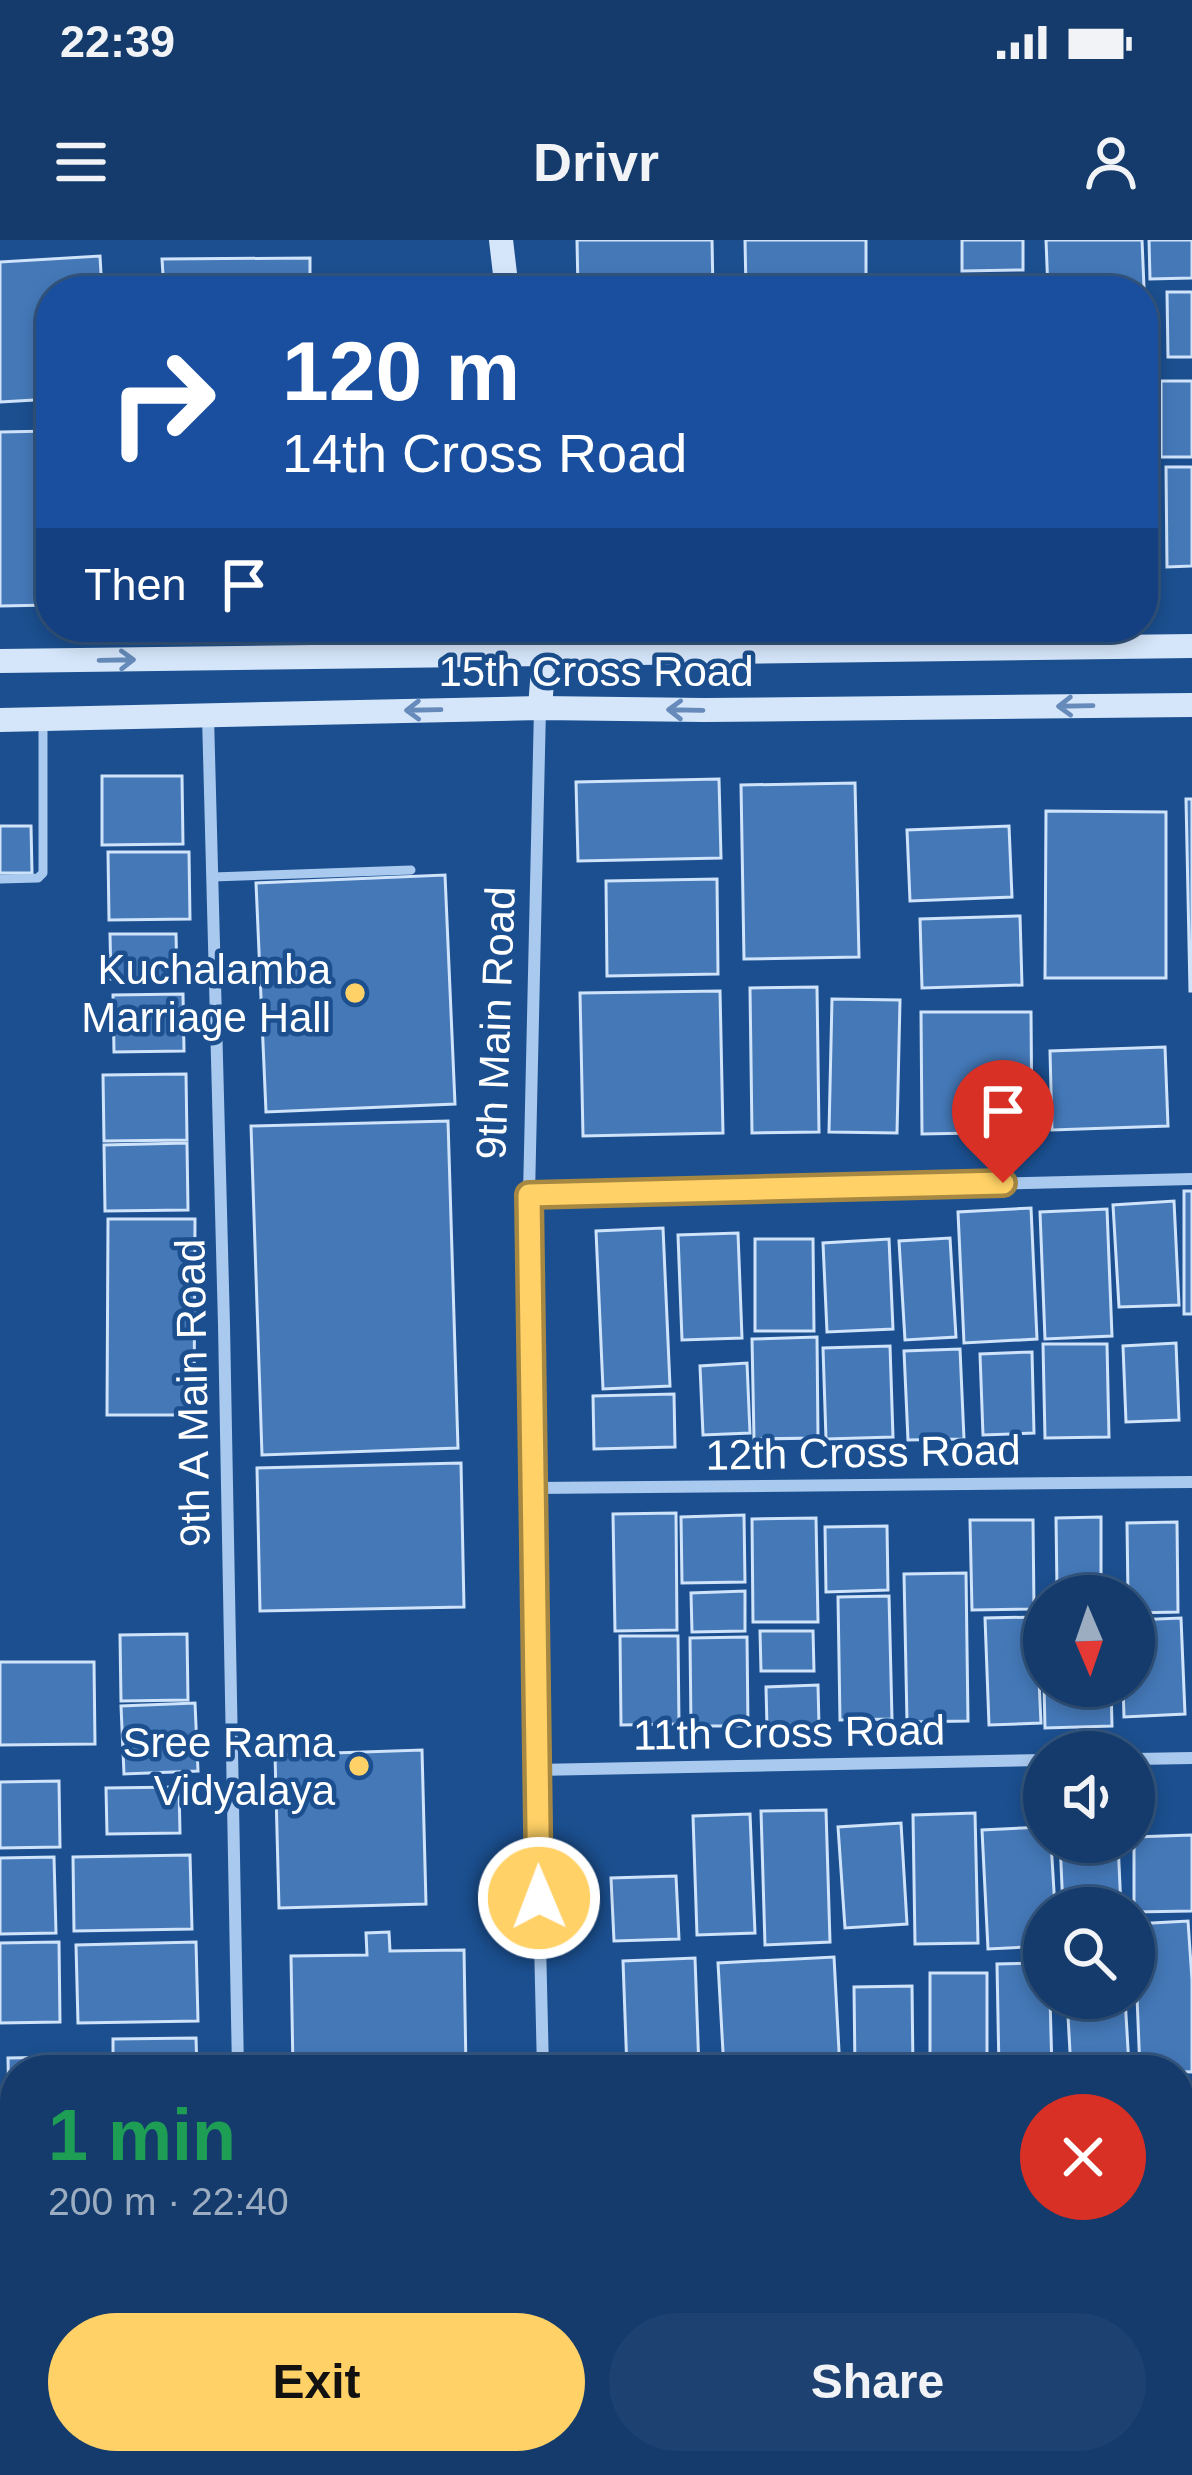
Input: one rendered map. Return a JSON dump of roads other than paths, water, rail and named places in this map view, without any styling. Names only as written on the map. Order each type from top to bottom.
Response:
[{"type":"main road","points":[[501,240],[505,276]]},
{"type":"main road","name":"9th Main Road","points":[[540,708],[542,642]]},
{"type":"main road","name":"15th Cross Road","points":[[0,661],[1192,646]]},
{"type":"main road","name":"15th Cross Road","points":[[0,720],[540,708],[1192,705]]},
{"type":"street","name":"9th Main Road","points":[[540,708],[529,1195],[543,2055]]},
{"type":"street","name":"9th A Main Road","points":[[208,716],[238,2055]]},
{"type":"street","points":[[529,1195],[1192,1179]]},
{"type":"street","name":"12th Cross Road","points":[[534,1488],[1192,1482]]},
{"type":"street","points":[[1155,1759],[1192,1758]]},
{"type":"street","name":"11th Cross Road","points":[[536,1769],[1023,1760]]},
{"type":"lane","points":[[0,879],[38,878],[43,873],[43,719]]},
{"type":"lane","points":[[213,877],[411,870]]},
{"type":"place","name":"Kuchalamba Marriage Hall","points":[[355,993]]},
{"type":"place","name":"Sree Rama Vidyalaya","points":[[359,1766]]}]
